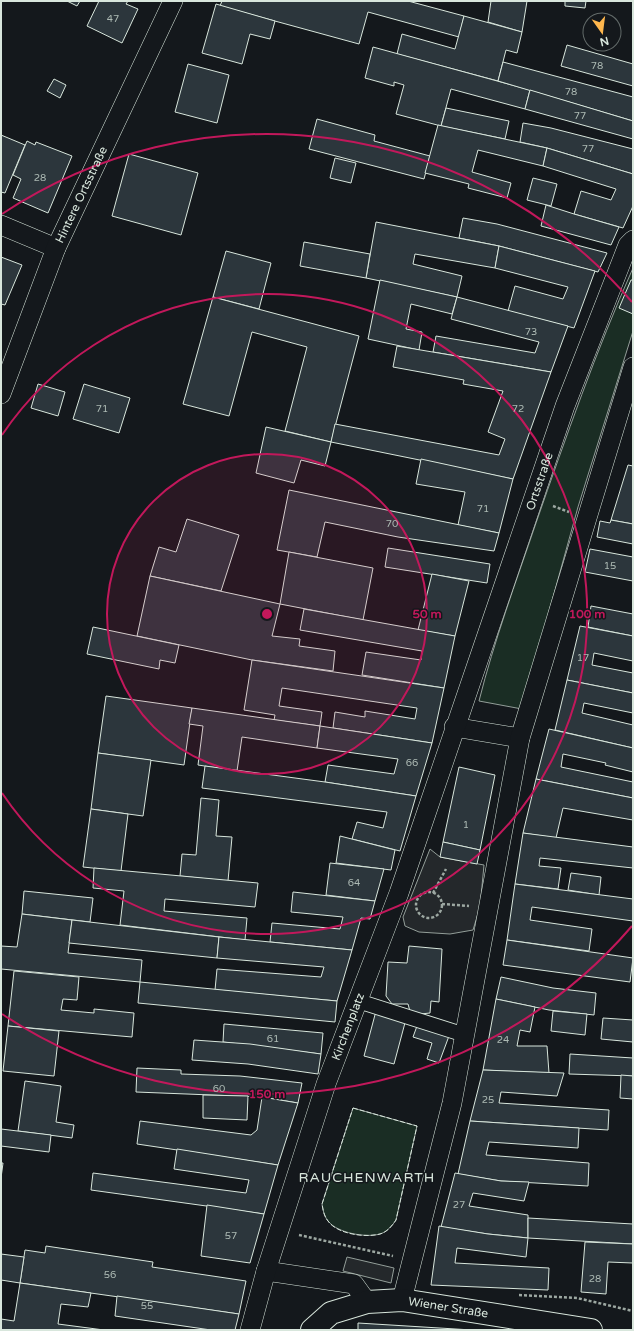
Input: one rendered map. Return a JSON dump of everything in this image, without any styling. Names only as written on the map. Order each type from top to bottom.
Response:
[{"type":"main road","name":"Wiener Straße","points":[[312,1330],[331,1313],[367,1302],[402,1300],[591,1330]]},
{"type":"street","name":"Hintere Ortsstraße","points":[[1,394],[56,248],[173,1]]},
{"type":"street","points":[[1,225],[56,248]]},
{"type":"street","name":"Ortsstraße","points":[[454,727],[568,399],[628,245],[633,240]]},
{"type":"street","points":[[402,1300],[452,1103],[490,908],[520,738],[633,367]]},
{"type":"street","points":[[454,727],[520,738]]},
{"type":"street","name":"Kirchenplatz","points":[[250,1330],[266,1271],[326,1084],[399,893],[454,727]]},
{"type":"street","points":[[358,1000],[465,1035]]},
{"type":"street","points":[[266,1271],[354,1284],[367,1302]]},
{"type":"path","points":[[532,499],[588,518]]},
{"type":"path","points":[[433,893],[446,869]]},
{"type":"path","points":[[423,893],[433,893],[439,897],[442,904],[440,911],[435,917],[427,919],[420,915],[416,909],[416,900],[423,893]]},
{"type":"path","points":[[442,904],[490,908]]},
{"type":"path","points":[[279,1230],[412,1260]]},
{"type":"green space","points":[[633,268],[633,331],[578,507],[522,709],[479,701],[491,656],[582,394],[619,299]]},
{"type":"green space","points":[[353,1108],[417,1126],[396,1220],[385,1232],[380,1234],[360,1235],[338,1229],[328,1221],[322,1204]]},
{"type":"shaded area","points":[[430,849],[440,857],[484,865],[480,907],[473,930],[450,934],[419,932],[405,926],[403,917]]},
{"type":"shaded area","points":[[347,1257],[394,1268],[391,1283],[343,1271]]},
{"type":"building","points":[[67,1],[80,1],[77,6]]},
{"type":"building","points":[[99,1],[128,1],[126,4],[138,9],[122,43],[87,26]]},
{"type":"building","points":[[222,1],[408,1],[464,16],[459,37],[368,12],[359,44],[220,6]]},
{"type":"building","points":[[491,1],[527,1],[522,32],[488,22]]},
{"type":"building","points":[[565,1],[586,1],[585,8],[565,6]]},
{"type":"building","points":[[216,4],[275,21],[270,39],[250,34],[242,64],[202,53]]},
{"type":"building","points":[[464,16],[522,32],[517,53],[506,50],[498,81],[397,54],[402,34],[455,49]]},
{"type":"building","points":[[567,45],[582,49],[582,52],[591,52],[633,64],[633,86],[561,66]]},
{"type":"building","points":[[373,47],[530,90],[525,109],[451,89],[441,126],[396,114],[404,85],[394,82],[394,86],[365,78]]},
{"type":"building","points":[[503,62],[633,97],[633,121],[498,81]]},
{"type":"building","points":[[188,64],[229,75],[217,123],[175,112]]},
{"type":"building","points":[[54,79],[66,85],[60,98],[47,91]]},
{"type":"building","points":[[530,90],[633,121],[633,139],[525,109]]},
{"type":"building","points":[[446,108],[509,121],[505,139],[441,126]]},
{"type":"building","points":[[317,119],[375,135],[374,141],[430,156],[424,179],[309,149]]},
{"type":"building","points":[[523,123],[551,128],[633,149],[633,174],[547,148],[520,142]]},
{"type":"building","points":[[438,125],[547,148],[543,166],[478,150],[472,172],[511,183],[507,198],[468,188],[469,184],[425,173]]},
{"type":"building","points":[[1,135],[25,145],[5,193],[1,192]]},
{"type":"building","points":[[27,141],[35,145],[36,142],[72,156],[48,213],[13,198],[21,179],[13,175]]},
{"type":"building","points":[[547,148],[633,174],[633,206],[623,228],[574,214],[581,191],[611,200],[616,189],[543,166]]},
{"type":"building","points":[[129,154],[198,173],[181,235],[112,216]]},
{"type":"building","points":[[335,158],[356,163],[351,183],[330,178]]},
{"type":"building","points":[[533,178],[557,184],[551,206],[527,200]]},
{"type":"building","points":[[546,205],[619,227],[611,245],[541,226]]},
{"type":"building","points":[[463,218],[497,224],[607,253],[598,272],[499,246],[459,238]]},
{"type":"building","points":[[376,222],[499,246],[495,268],[415,254],[413,264],[462,276],[457,297],[366,278]]},
{"type":"building","points":[[304,242],[370,254],[366,278],[300,266]]},
{"type":"building","points":[[499,246],[595,271],[574,328],[508,311],[515,286],[563,299],[568,287],[495,268]]},
{"type":"building","points":[[226,251],[271,263],[259,309],[213,297]]},
{"type":"building","points":[[1,257],[22,265],[5,305],[1,304]]},
{"type":"building","points":[[380,280],[457,297],[452,314],[411,304],[406,329],[422,332],[419,350],[368,339]]},
{"type":"building","points":[[631,280],[633,280],[633,314],[619,308]]},
{"type":"building","points":[[213,297],[359,336],[331,442],[285,431],[307,347],[252,332],[229,416],[183,404]]},
{"type":"building","points":[[457,297],[568,326],[551,372],[433,352],[436,336],[535,353],[539,342],[451,319]]},
{"type":"building","points":[[397,346],[551,372],[513,479],[331,442],[335,424],[499,455],[505,439],[488,432],[503,391],[463,384],[464,380],[393,367]]},
{"type":"building","points":[[38,384],[65,392],[58,416],[31,408]]},
{"type":"building","points":[[84,384],[130,398],[119,433],[73,419]]},
{"type":"building","points":[[266,427],[331,442],[325,466],[301,460],[294,483],[256,473]]},
{"type":"building","points":[[421,459],[513,479],[499,533],[458,525],[465,492],[416,484]]},
{"type":"building","points":[[628,465],[633,466],[633,524],[611,520]]},
{"type":"building","points":[[289,490],[499,533],[494,551],[398,537],[325,522],[317,557],[277,550]]},
{"type":"building","points":[[187,519],[239,535],[221,591],[150,576],[159,547],[176,552]]},
{"type":"building","points":[[611,520],[633,524],[633,544],[597,537],[600,521],[610,523]]},
{"type":"building","points":[[388,548],[490,564],[487,583],[385,567]]},
{"type":"building","points":[[590,549],[633,557],[633,581],[585,572]]},
{"type":"building","points":[[289,552],[373,568],[363,620],[280,604]]},
{"type":"building","points":[[432,574],[469,581],[455,636],[418,630]]},
{"type":"building","points":[[150,576],[280,604],[272,636],[300,639],[299,646],[335,651],[333,671],[252,660],[137,636]]},
{"type":"building","points":[[591,606],[633,614],[633,636],[588,627]]},
{"type":"building","points":[[304,609],[455,636],[444,688],[362,675],[366,652],[421,660],[422,651],[300,630]]},
{"type":"building","points":[[580,626],[633,636],[633,661],[594,653],[592,665],[633,673],[633,693],[567,680]]},
{"type":"building","points":[[93,627],[179,645],[175,663],[160,660],[159,669],[87,654]]},
{"type":"building","points":[[252,660],[444,688],[432,743],[333,728],[335,712],[365,717],[365,711],[415,719],[417,708],[282,688],[279,706],[322,712],[320,726],[274,720],[275,715],[244,710]]},
{"type":"building","points":[[567,680],[633,693],[633,713],[584,703],[582,713],[633,725],[633,748],[555,730]]},
{"type":"building","points":[[106,696],[192,708],[184,765],[98,753]]},
{"type":"building","points":[[192,708],[320,726],[317,748],[242,737],[237,771],[198,765],[203,726],[189,724]]},
{"type":"building","points":[[320,726],[432,743],[416,796],[325,782],[328,765],[394,774],[398,759],[317,748]]},
{"type":"building","points":[[549,729],[633,748],[633,772],[605,765],[606,763],[563,754],[561,767],[633,782],[633,798],[536,779]]},
{"type":"building","points":[[98,753],[151,760],[143,816],[91,809]]},
{"type":"building","points":[[205,766],[416,796],[400,851],[352,839],[357,822],[383,828],[387,812],[202,788]]},
{"type":"building","points":[[459,767],[495,775],[480,850],[443,842]]},
{"type":"building","points":[[536,779],[633,798],[633,820],[563,808],[556,838],[523,833]]},
{"type":"building","points":[[201,798],[219,800],[216,836],[232,837],[228,881],[180,876],[182,854],[196,855]]},
{"type":"building","points":[[91,809],[128,814],[121,871],[83,867]]},
{"type":"building","points":[[523,833],[633,847],[633,868],[540,858],[539,866],[561,868],[558,889],[515,884]]},
{"type":"building","points":[[340,836],[395,850],[391,870],[336,863]]},
{"type":"building","points":[[443,842],[480,850],[477,864],[440,857]]},
{"type":"building","points":[[330,863],[384,869],[375,901],[326,895]]},
{"type":"building","points":[[94,868],[258,883],[255,907],[165,899],[164,911],[247,918],[245,940],[120,925],[124,891],[93,888]]},
{"type":"building","points":[[571,873],[601,877],[599,895],[568,890]]},
{"type":"building","points":[[515,884],[633,899],[633,921],[532,907],[530,920],[592,929],[589,951],[507,940]]},
{"type":"building","points":[[24,891],[93,898],[90,922],[22,914]]},
{"type":"building","points":[[293,892],[375,901],[370,919],[361,918],[352,950],[270,942],[272,923],[340,929],[343,917],[291,912]]},
{"type":"building","points":[[22,914],[72,920],[68,953],[142,960],[140,982],[1,969],[1,946],[17,947]]},
{"type":"building","points":[[72,920],[219,937],[217,958],[69,943]]},
{"type":"building","points":[[219,937],[352,950],[337,1001],[215,990],[217,969],[321,977],[324,967],[217,958]]},
{"type":"building","points":[[507,940],[633,958],[630,982],[503,965]]},
{"type":"building","points":[[409,946],[442,949],[439,1002],[431,1001],[430,1013],[411,1015],[408,1004],[392,1004],[386,996],[388,962],[407,963]]},
{"type":"building","points":[[14,971],[79,977],[77,1000],[63,999],[61,1010],[94,1013],[94,1009],[134,1013],[132,1037],[8,1026]]},
{"type":"building","points":[[501,977],[553,988],[596,993],[594,1015],[549,1010],[496,999]]},
{"type":"building","points":[[140,982],[337,1001],[335,1022],[138,1003]]},
{"type":"building","points":[[496,999],[535,1007],[530,1032],[520,1030],[517,1046],[547,1046],[549,1073],[483,1070]]},
{"type":"building","points":[[376,1011],[406,1019],[394,1064],[364,1056]]},
{"type":"building","points":[[553,1011],[587,1014],[585,1035],[551,1031]]},
{"type":"building","points":[[603,1018],[633,1020],[633,1042],[601,1039]]},
{"type":"building","points":[[224,1024],[323,1033],[321,1054],[223,1042]]},
{"type":"building","points":[[8,1026],[59,1031],[54,1076],[3,1071]]},
{"type":"building","points":[[417,1026],[449,1036],[439,1063],[427,1059],[432,1043],[413,1037]]},
{"type":"building","points":[[194,1040],[250,1044],[321,1054],[318,1074],[248,1064],[192,1060]]},
{"type":"building","points":[[570,1054],[633,1058],[633,1076],[569,1074]]},
{"type":"building","points":[[137,1068],[181,1070],[181,1074],[240,1076],[302,1083],[298,1103],[262,1097],[136,1092]]},
{"type":"building","points":[[483,1070],[564,1073],[557,1096],[501,1092],[499,1103],[609,1110],[608,1130],[470,1121]]},
{"type":"building","points":[[621,1075],[633,1076],[633,1099],[620,1098]]},
{"type":"building","points":[[25,1081],[61,1086],[56,1122],[74,1125],[72,1138],[18,1131]]},
{"type":"building","points":[[203,1095],[248,1096],[247,1120],[203,1118]]},
{"type":"building","points":[[262,1097],[298,1103],[278,1165],[137,1144],[140,1121],[251,1135],[257,1130]]},
{"type":"building","points":[[470,1121],[579,1128],[578,1148],[489,1142],[486,1155],[589,1163],[588,1186],[501,1181],[458,1174]]},
{"type":"building","points":[[1,1129],[51,1135],[49,1152],[1,1146]]},
{"type":"building","points":[[177,1149],[278,1165],[264,1214],[91,1190],[93,1173],[246,1193],[249,1180],[174,1169]]},
{"type":"building","points":[[1,1163],[3,1163],[1,1178]]},
{"type":"building","points":[[455,1173],[501,1181],[529,1182],[524,1201],[473,1193],[469,1206],[528,1215],[528,1238],[441,1227]]},
{"type":"building","points":[[207,1205],[264,1214],[250,1263],[201,1256]]},
{"type":"building","points":[[528,1218],[633,1224],[633,1244],[528,1238]]},
{"type":"building","points":[[439,1226],[488,1234],[528,1238],[526,1257],[457,1248],[455,1263],[549,1268],[548,1290],[431,1285]]},
{"type":"building","points":[[585,1242],[633,1244],[633,1263],[608,1262],[606,1294],[581,1292]]},
{"type":"building","points":[[46,1246],[153,1262],[152,1267],[246,1281],[239,1314],[20,1283],[25,1250],[45,1253]]},
{"type":"building","points":[[1,1254],[24,1257],[20,1283],[1,1280]]},
{"type":"building","points":[[20,1283],[91,1293],[88,1307],[61,1304],[58,1324],[104,1330],[1,1330],[1,1319],[14,1321]]},
{"type":"building","points":[[117,1296],[239,1314],[235,1330],[211,1330],[115,1316]]},
{"type":"building","points":[[358,1323],[472,1330],[358,1330]]},
{"type":"fence","points":[[353,1108],[417,1126],[396,1220],[385,1232],[380,1234],[359,1235],[344,1232],[338,1229],[328,1221],[322,1204],[353,1108]]},
{"type":"district","name":"RAUCHENWARTH","points":[[367,1177]]}]
